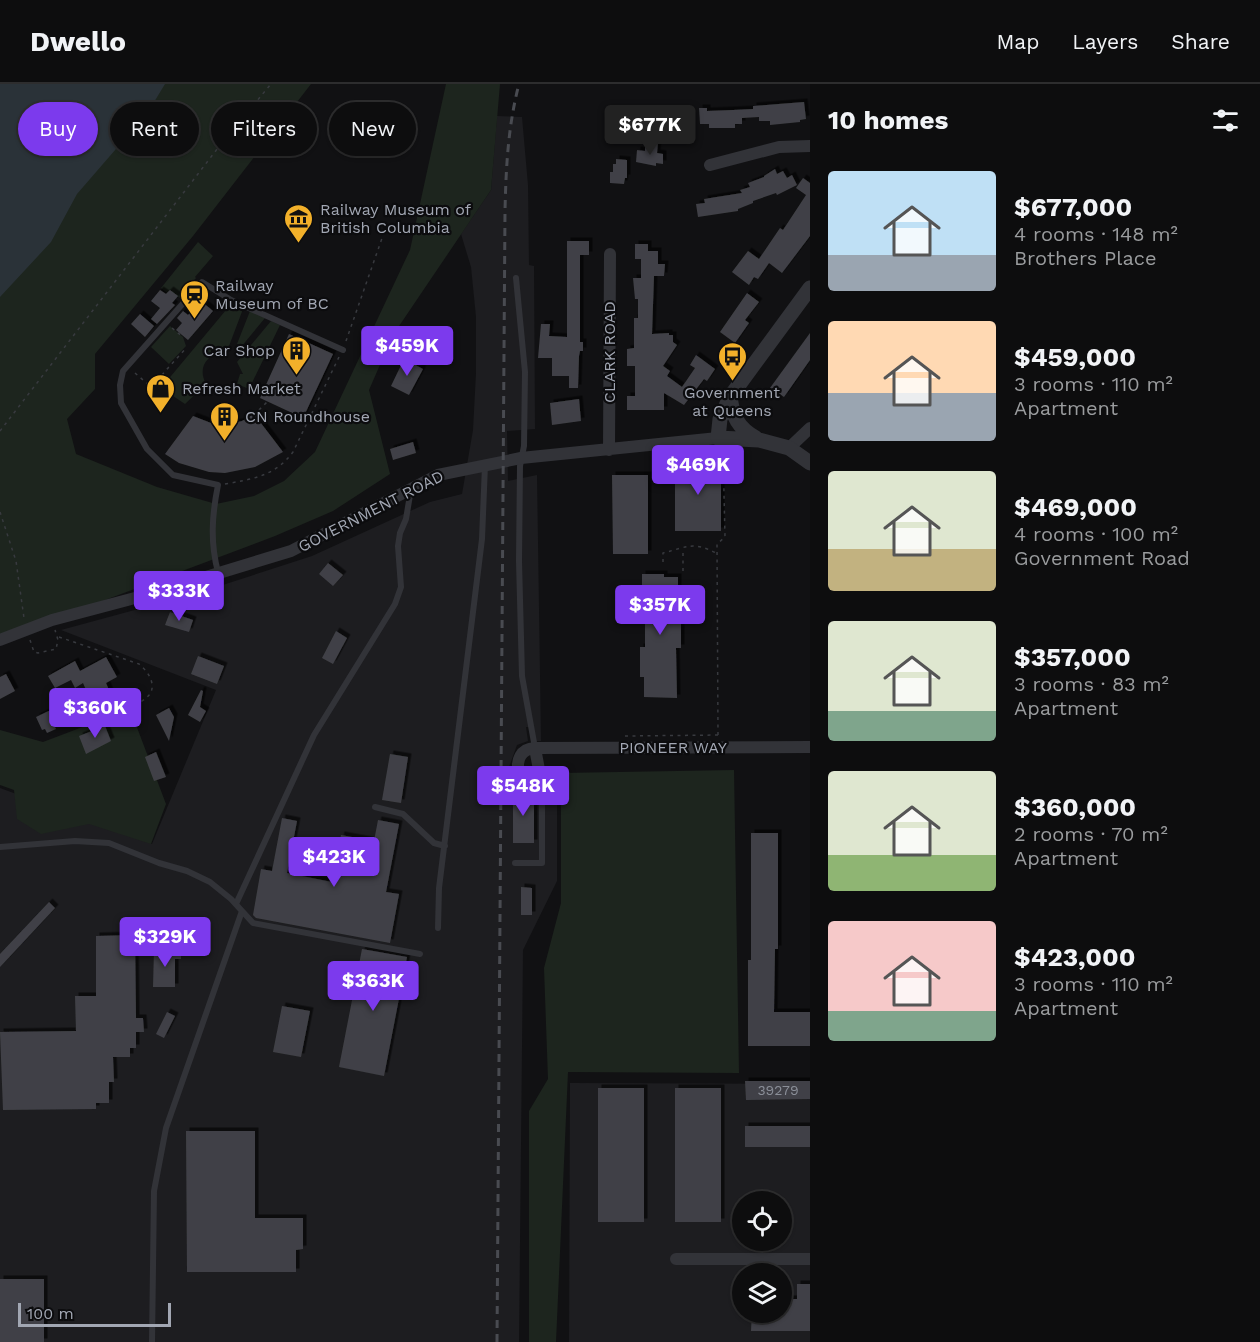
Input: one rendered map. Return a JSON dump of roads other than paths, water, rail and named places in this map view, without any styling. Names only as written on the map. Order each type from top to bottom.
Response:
[{"type":"street","points":[[710,165],[779,147],[810,146]]},
{"type":"street","name":"CLARK ROAD","points":[[609,450],[610,254]]},
{"type":"street","points":[[759,440],[717,444],[720,419],[730,397],[810,288]]},
{"type":"street","points":[[730,397],[736,422],[746,432],[759,440],[789,448],[810,463]]},
{"type":"street","points":[[789,448],[810,428]]},
{"type":"street","name":"GOVERNMENT ROAD","points":[[0,640],[52,620],[150,594],[291,551],[438,475],[521,458],[717,444]]},
{"type":"street","name":"PIONEER WAY","points":[[535,748],[810,747]]},
{"type":"street","points":[[529,748],[535,748],[541,769],[538,778],[529,782],[524,780],[518,769],[523,752],[529,748]]},
{"type":"street","points":[[676,1259],[810,1259]]},
{"type":"lane","points":[[516,278],[525,372],[519,561],[522,676],[535,748]]},
{"type":"lane","points":[[218,572],[213,554],[212,527],[218,485],[173,475],[147,449],[121,404],[120,386],[123,371],[202,282],[231,300],[343,350]]},
{"type":"lane","points":[[438,928],[439,888],[482,539],[485,465]]},
{"type":"lane","points":[[236,904],[314,735],[395,604],[401,587],[398,546],[400,532],[406,519],[412,489]]},
{"type":"lane","points":[[515,863],[542,863],[542,783],[538,778]]},
{"type":"lane","points":[[375,807],[403,814],[434,843],[445,846]]},
{"type":"lane","points":[[0,847],[75,841],[109,843],[159,863],[187,871],[210,882],[236,904],[253,923],[420,954]]},
{"type":"lane","points":[[152,1342],[154,1191],[165,1128],[242,911]]},
{"type":"railway","points":[[497,1342],[505,211],[508,147],[519,84]]},
{"type":"place","name":"Railway Museum of British Columbia","points":[[299,244]]},
{"type":"place","name":"Railway Museum of BC","points":[[194,320]]},
{"type":"place","name":"Car Shop","points":[[296,376]]},
{"type":"place","name":"Government at Queens","points":[[732,382]]},
{"type":"place","name":"Refresh Market","points":[[161,414]]},
{"type":"place","name":"CN Roundhouse","points":[[224,442]]}]
